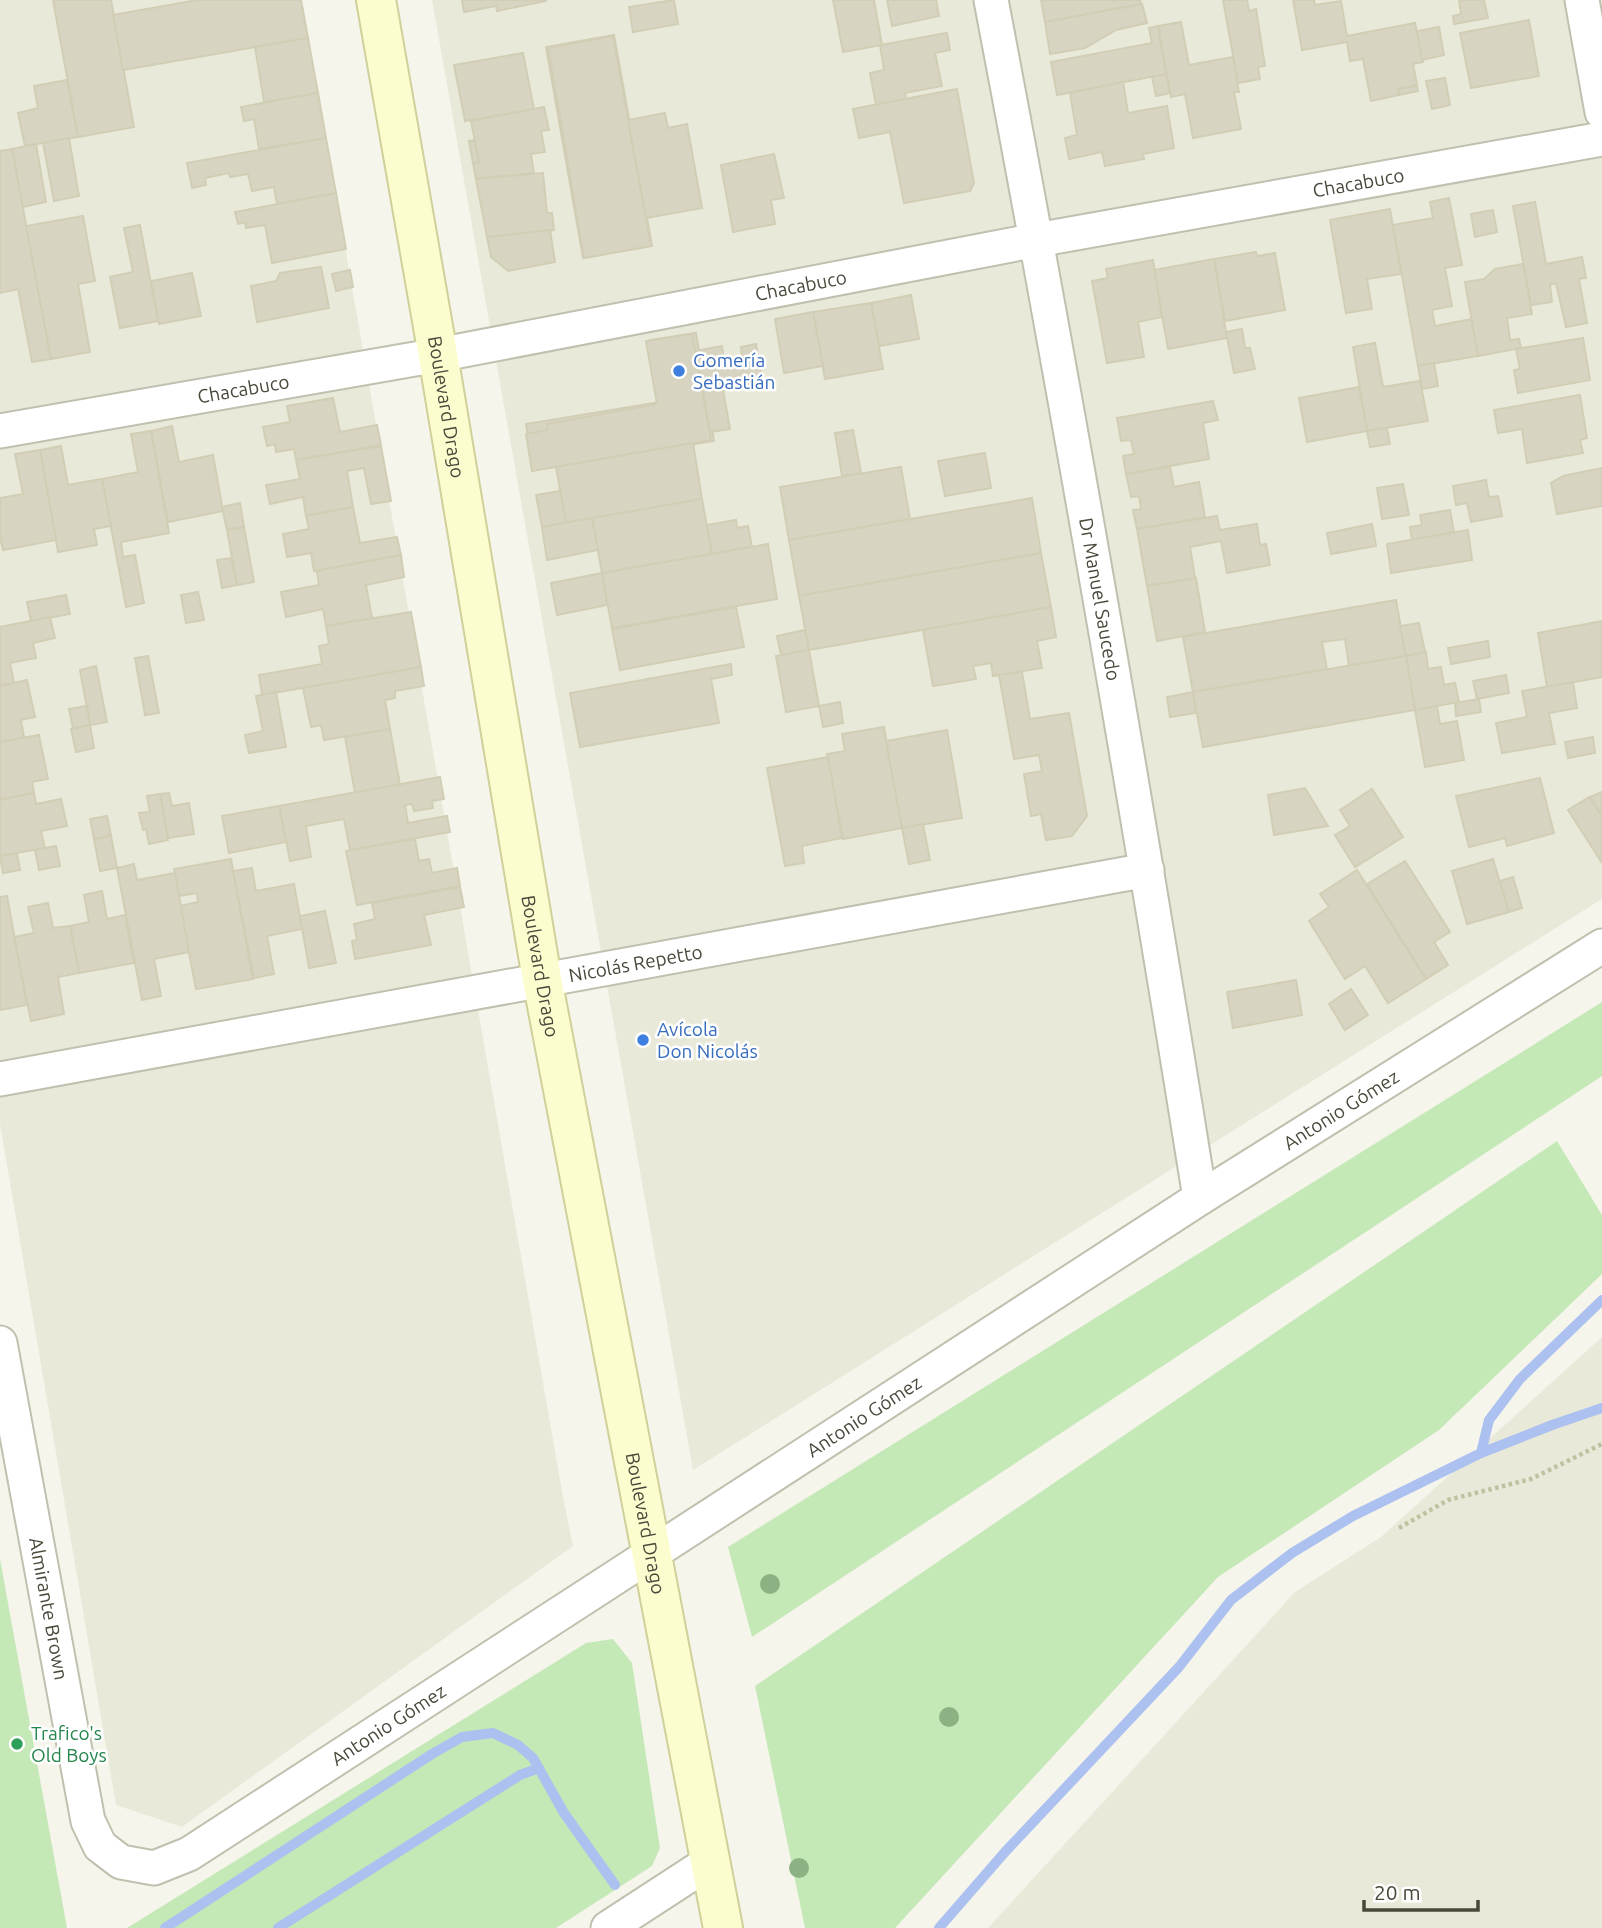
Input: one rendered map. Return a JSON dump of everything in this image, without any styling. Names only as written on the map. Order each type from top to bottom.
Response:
[{"type":"main road","name":"Boulevard Drago","points":[[376,0],[542,979],[723,1928]]},
{"type":"street","name":"Dr Manuel Saucedo","points":[[991,0],[1037,240],[1147,870],[1200,1198]]},
{"type":"street","points":[[1582,0],[1602,112]]},
{"type":"street","name":"Chacabuco","points":[[0,431],[438,355],[1037,240],[1602,139]]},
{"type":"street","name":"Nicolás Repetto","points":[[0,1079],[1147,870]]},
{"type":"street","name":"Antonio Gómez","points":[[121,1862],[154,1868],[189,1854],[1200,1198],[1602,946]]},
{"type":"street","name":"Almirante Brown","points":[[0,1343],[88,1821],[100,1846],[121,1862]]},
{"type":"street","points":[[608,1928],[711,1861]]},
{"type":"path","points":[[1399,1528],[1448,1500],[1531,1479],[1602,1444]]},
{"type":"shaded area","points":[[0,0],[302,0],[573,1546],[182,1827],[116,1805],[0,1124]]},
{"type":"shaded area","points":[[432,0],[1602,0],[1602,899],[693,1470]]},
{"type":"shaded area","points":[[1602,1337],[1602,1928],[988,1928],[1295,1592],[1381,1537]]},
{"type":"green space","points":[[1602,1002],[1602,1076],[752,1637],[728,1547]]},
{"type":"green space","points":[[1557,1141],[1602,1215],[1602,1274],[1439,1430],[1218,1577],[895,1928],[805,1928],[755,1686]]},
{"type":"green space","name":"Trafico's Old Boys","points":[[0,1559],[67,1928],[0,1928]]},
{"type":"green space","points":[[613,1639],[632,1663],[660,1848],[652,1866],[556,1928],[127,1928],[586,1643]]},
{"type":"building","points":[[53,0],[111,0],[134,127],[78,137]]},
{"type":"building","points":[[197,0],[301,0],[308,38],[123,70],[113,15]]},
{"type":"building","points":[[462,0],[546,1],[497,11],[496,6],[464,12]]},
{"type":"building","points":[[674,0],[678,24],[633,32],[629,7]]},
{"type":"building","points":[[833,0],[874,0],[882,45],[843,52]]},
{"type":"building","points":[[887,0],[936,0],[939,16],[892,26]]},
{"type":"building","points":[[1041,0],[1140,0],[1141,4],[1045,22]]},
{"type":"building","points":[[1223,0],[1247,0],[1249,11],[1256,9],[1265,66],[1258,67],[1260,79],[1238,83]]},
{"type":"building","points":[[1293,0],[1314,0],[1315,5],[1341,1],[1347,36],[1415,23],[1423,62],[1413,64],[1417,85],[1398,89],[1399,95],[1371,101],[1363,59],[1350,61],[1347,42],[1302,50]]},
{"type":"building","points":[[1459,0],[1484,0],[1488,18],[1454,24],[1453,16],[1461,14]]},
{"type":"building","points":[[1142,4],[1147,23],[1116,30],[1085,48],[1050,54],[1045,22]]},
{"type":"building","points":[[1529,20],[1539,76],[1471,88],[1460,33]]},
{"type":"building","points":[[1181,22],[1189,65],[1233,57],[1239,92],[1234,92],[1241,129],[1193,138],[1185,94],[1171,97],[1158,26]]},
{"type":"building","points":[[1158,26],[1166,74],[1057,95],[1051,62],[1152,43],[1149,28]]},
{"type":"building","points":[[1439,27],[1444,55],[1422,60],[1417,31]]},
{"type":"building","points":[[947,33],[950,50],[935,53],[942,86],[905,93],[906,99],[876,105],[870,73],[884,70],[880,45]]},
{"type":"building","points":[[614,35],[652,246],[583,258],[546,47]]},
{"type":"building","points":[[613,36],[651,246],[584,258],[548,48]]},
{"type":"building","points":[[308,38],[318,93],[264,102],[255,47]]},
{"type":"building","points":[[523,53],[534,109],[465,121],[454,65]]},
{"type":"building","points":[[1166,74],[1170,93],[1156,96],[1152,77]]},
{"type":"building","points":[[1445,78],[1450,105],[1432,109],[1426,81]]},
{"type":"building","points":[[67,80],[78,137],[25,146],[18,113],[38,108],[34,86]]},
{"type":"building","points":[[1123,82],[1128,113],[1167,106],[1174,148],[1143,154],[1144,159],[1105,166],[1102,152],[1069,159],[1065,138],[1077,135],[1070,93]]},
{"type":"building","points":[[1417,86],[1418,91],[1399,95],[1398,89]]},
{"type":"building","points":[[957,89],[974,183],[970,191],[904,203],[890,132],[859,138],[853,109]]},
{"type":"building","points":[[318,93],[326,138],[259,149],[254,119],[244,121],[241,107]]},
{"type":"building","points":[[544,107],[549,130],[541,131],[545,152],[531,154],[534,173],[476,179],[473,163],[479,162],[471,121]]},
{"type":"building","points":[[665,113],[668,128],[687,124],[702,208],[646,218],[628,120]]},
{"type":"building","points":[[69,138],[79,196],[54,201],[43,143]]},
{"type":"building","points":[[326,138],[336,193],[277,204],[274,187],[252,191],[248,174],[230,177],[229,173],[205,178],[206,185],[192,188],[187,163]]},
{"type":"building","points":[[474,140],[479,162],[473,163],[469,141]]},
{"type":"building","points":[[36,144],[46,202],[22,207],[12,149]]},
{"type":"building","points":[[12,149],[51,359],[32,362],[18,289],[0,293],[0,151]]},
{"type":"building","points":[[774,154],[784,198],[771,200],[775,224],[733,232],[721,165]]},
{"type":"building","points":[[543,173],[547,213],[552,213],[554,230],[487,237],[476,179]]},
{"type":"building","points":[[336,193],[346,249],[272,263],[265,225],[246,228],[245,222],[238,224],[235,212]]},
{"type":"building","points":[[1449,198],[1462,265],[1445,268],[1452,306],[1432,310],[1435,326],[1472,319],[1478,356],[1418,366],[1393,225],[1433,218],[1430,202]]},
{"type":"building","points":[[1535,202],[1546,264],[1582,257],[1586,278],[1579,279],[1587,323],[1566,327],[1556,283],[1550,285],[1552,302],[1531,305],[1513,206]]},
{"type":"building","points":[[1390,209],[1401,274],[1367,279],[1372,309],[1346,313],[1330,220]]},
{"type":"building","points":[[1493,210],[1497,232],[1475,237],[1471,214]]},
{"type":"building","points":[[83,216],[95,281],[78,284],[90,352],[51,359],[26,226]]},
{"type":"building","points":[[140,225],[158,321],[120,328],[110,277],[133,272],[124,228]]},
{"type":"building","points":[[550,230],[555,262],[508,271],[491,257],[487,237]]},
{"type":"building","points":[[1256,252],[1257,256],[1275,253],[1285,310],[1225,321],[1214,259]]},
{"type":"building","points":[[1214,259],[1227,338],[1168,349],[1154,270]]},
{"type":"building","points":[[1153,260],[1162,317],[1138,322],[1144,357],[1107,363],[1092,281],[1108,278],[1106,269]]},
{"type":"building","points":[[1523,264],[1532,314],[1507,318],[1510,340],[1519,339],[1521,348],[1478,356],[1465,282],[1484,279],[1495,269]]},
{"type":"building","points":[[321,267],[329,308],[257,322],[251,286],[276,281],[280,273]]},
{"type":"building","points":[[350,270],[353,287],[336,291],[332,274]]},
{"type":"building","points":[[192,273],[201,316],[159,324],[151,281]]},
{"type":"building","points":[[911,295],[919,339],[879,346],[871,303]]},
{"type":"building","points":[[871,303],[883,369],[825,379],[813,312]]},
{"type":"building","points":[[813,312],[823,366],[784,373],[775,319]]},
{"type":"building","points":[[1242,329],[1245,348],[1250,348],[1255,369],[1234,373],[1226,332]]},
{"type":"building","name":"Gomería Sebastián","points":[[696,333],[714,441],[533,470],[526,424],[660,402],[650,340]]},
{"type":"building","name":"Gomería Sebastián","points":[[692,334],[711,440],[532,471],[526,434],[548,430],[547,424],[657,404],[646,341]]},
{"type":"building","points":[[1583,338],[1590,380],[1518,393],[1514,370],[1520,369],[1516,349]]},
{"type":"building","points":[[1375,343],[1383,387],[1420,381],[1428,421],[1367,431],[1353,347]]},
{"type":"building","points":[[756,344],[763,383],[723,390],[730,429],[710,432],[696,351],[722,346],[724,361],[742,357],[741,347]]},
{"type":"building","points":[[1434,363],[1438,386],[1422,389],[1418,366]]},
{"type":"building","points":[[1359,387],[1367,431],[1307,442],[1299,398]]},
{"type":"building","points":[[1580,395],[1587,438],[1580,440],[1583,453],[1527,463],[1522,429],[1498,433],[1494,410]]},
{"type":"building","points":[[333,398],[340,432],[377,425],[381,445],[296,460],[294,449],[276,452],[275,444],[267,446],[263,427],[290,422],[287,406]]},
{"type":"building","points":[[1213,401],[1218,420],[1203,423],[1209,459],[1126,474],[1123,456],[1134,454],[1131,440],[1121,441],[1117,418]]},
{"type":"building","points":[[172,426],[179,462],[213,455],[223,511],[168,522],[151,431]]},
{"type":"building","points":[[1387,428],[1390,444],[1370,447],[1367,431]]},
{"type":"building","points":[[853,430],[861,473],[842,476],[835,433]]},
{"type":"building","points":[[151,431],[169,533],[121,542],[123,557],[135,555],[144,603],[126,607],[102,479],[138,472],[131,434]]},
{"type":"building","points":[[693,443],[702,499],[566,523],[556,467]]},
{"type":"building","points":[[61,446],[68,485],[102,479],[111,526],[94,529],[97,545],[58,552],[40,450]]},
{"type":"building","points":[[381,446],[391,501],[371,504],[364,468],[347,471],[353,507],[306,516],[303,497],[270,504],[266,485],[300,479],[296,460]]},
{"type":"building","points":[[40,450],[56,540],[3,550],[0,537],[0,498],[23,494],[15,454]]},
{"type":"building","points":[[985,453],[991,488],[945,496],[938,461]]},
{"type":"building","points":[[901,467],[910,519],[789,540],[780,487]]},
{"type":"building","points":[[1170,467],[1174,487],[1199,482],[1205,517],[1137,529],[1133,510],[1141,509],[1139,496],[1131,497],[1126,474]]},
{"type":"building","points":[[1602,468],[1602,506],[1557,514],[1551,483],[1563,476]]},
{"type":"building","points":[[1486,480],[1489,497],[1498,496],[1502,516],[1471,522],[1467,503],[1456,505],[1453,486]]},
{"type":"building","points":[[1403,484],[1409,515],[1382,519],[1377,488]]},
{"type":"building","points":[[560,491],[566,523],[542,527],[536,495]]},
{"type":"building","points":[[1032,498],[1041,553],[799,596],[789,540]]},
{"type":"building","points":[[702,499],[712,554],[602,573],[592,518]]},
{"type":"building","points":[[240,503],[244,527],[227,530],[222,507]]},
{"type":"building","points":[[353,507],[360,543],[397,537],[401,555],[314,571],[311,553],[287,557],[283,534],[309,529],[306,516]]},
{"type":"building","points":[[1450,510],[1454,532],[1412,540],[1410,527],[1422,525],[1420,515]]},
{"type":"building","points":[[1217,516],[1220,530],[1257,524],[1260,545],[1266,544],[1270,565],[1227,573],[1221,541],[1190,547],[1195,578],[1147,586],[1137,529]]},
{"type":"building","points":[[592,518],[598,550],[547,560],[542,527]]},
{"type":"building","points":[[736,520],[737,528],[748,526],[752,547],[712,554],[707,525]]},
{"type":"building","points":[[1372,524],[1376,546],[1331,554],[1327,533]]},
{"type":"building","points":[[244,527],[254,582],[237,585],[227,530]]},
{"type":"building","points":[[1468,530],[1472,560],[1391,573],[1387,544]]},
{"type":"building","points":[[768,544],[777,599],[612,628],[602,573]]},
{"type":"building","points":[[1041,553],[1051,607],[809,650],[799,596]]},
{"type":"building","points":[[401,555],[404,577],[366,585],[372,618],[326,626],[323,609],[286,617],[281,592],[319,585],[317,571]]},
{"type":"building","points":[[231,558],[237,585],[222,588],[217,560]]},
{"type":"building","points":[[602,573],[607,605],[557,615],[551,583]]},
{"type":"building","points":[[1196,578],[1205,632],[1157,641],[1147,586]]},
{"type":"building","points":[[198,592],[204,620],[186,623],[181,595]]},
{"type":"building","points":[[66,595],[70,614],[31,621],[27,602]]},
{"type":"building","points":[[1396,600],[1406,656],[1349,666],[1345,639],[1322,642],[1327,669],[1193,692],[1183,637]]},
{"type":"building","points":[[736,607],[744,647],[620,670],[612,629]]},
{"type":"building","points":[[1051,607],[1056,637],[1037,641],[1042,668],[993,676],[991,663],[973,666],[976,679],[933,686],[923,630]]},
{"type":"building","points":[[411,612],[421,667],[262,695],[259,675],[322,664],[319,646],[329,644],[326,626]]},
{"type":"building","points":[[50,617],[55,638],[33,643],[36,658],[10,663],[14,683],[0,685],[0,627]]},
{"type":"building","points":[[1602,621],[1602,677],[1547,687],[1538,633]]},
{"type":"building","points":[[1419,623],[1425,652],[1406,656],[1400,626]]},
{"type":"building","points":[[805,630],[809,650],[781,655],[777,636]]},
{"type":"building","points":[[1488,641],[1490,657],[1451,664],[1448,648]]},
{"type":"building","points":[[809,650],[819,706],[786,712],[776,656]]},
{"type":"building","points":[[1426,652],[1428,669],[1441,667],[1444,685],[1455,683],[1459,702],[1415,710],[1406,656]]},
{"type":"building","points":[[148,656],[159,713],[145,715],[135,658]]},
{"type":"building","points":[[1406,656],[1415,710],[1203,747],[1193,692]]},
{"type":"building","points":[[731,664],[732,675],[711,679],[719,723],[580,747],[570,693]]},
{"type":"building","points":[[96,666],[107,722],[90,725],[80,670]]},
{"type":"building","points":[[421,667],[424,686],[395,691],[395,698],[385,700],[390,729],[324,740],[321,725],[311,727],[303,688]]},
{"type":"building","points":[[1022,672],[1030,719],[1069,713],[1087,816],[1072,836],[1046,840],[1041,814],[1031,816],[1024,774],[1042,771],[1039,755],[1014,759],[999,675]]},
{"type":"building","points":[[1506,675],[1509,693],[1477,699],[1473,681]]},
{"type":"building","points":[[27,680],[35,717],[21,720],[24,738],[0,742],[0,686]]},
{"type":"building","points":[[1573,682],[1577,708],[1549,713],[1555,744],[1502,753],[1496,723],[1527,717],[1522,691]]},
{"type":"building","points":[[276,692],[286,747],[249,753],[245,735],[263,731],[256,696]]},
{"type":"building","points":[[1193,692],[1196,713],[1170,717],[1167,697]]},
{"type":"building","points":[[1479,699],[1481,712],[1456,716],[1455,703]]},
{"type":"building","points":[[840,702],[843,723],[823,727],[819,706]]},
{"type":"building","points":[[87,706],[90,725],[73,729],[69,709]]},
{"type":"building","points":[[1437,706],[1440,724],[1457,721],[1464,760],[1425,767],[1415,710]]},
{"type":"building","points":[[90,725],[94,748],[76,752],[71,729]]},
{"type":"building","points":[[884,727],[902,828],[843,839],[827,754],[845,751],[842,734]]},
{"type":"building","points":[[390,729],[400,785],[355,793],[345,737]]},
{"type":"building","points":[[947,730],[962,818],[902,828],[886,741]]},
{"type":"building","points":[[39,735],[48,779],[32,782],[34,793],[0,799],[0,742]]},
{"type":"building","points":[[1593,737],[1595,753],[1568,758],[1565,742]]},
{"type":"building","points":[[828,757],[842,838],[802,846],[804,863],[785,866],[767,768]]},
{"type":"building","points":[[440,777],[444,799],[432,801],[433,808],[414,811],[412,804],[405,805],[408,823],[447,816],[450,832],[350,850],[344,819],[306,826],[311,857],[290,861],[279,806]]},
{"type":"building","points":[[1540,778],[1554,833],[1507,846],[1505,838],[1469,847],[1456,796]]},
{"type":"building","points":[[1305,788],[1328,826],[1274,835],[1268,795]]},
{"type":"building","points":[[1372,789],[1403,837],[1355,867],[1335,835],[1350,826],[1340,810]]},
{"type":"building","points":[[1602,792],[1602,816],[1590,797]]},
{"type":"building","points":[[34,793],[36,804],[61,799],[67,826],[41,831],[45,848],[0,856],[0,800]]},
{"type":"building","points":[[169,793],[172,806],[189,803],[194,834],[168,838],[160,794]]},
{"type":"building","points":[[160,794],[168,840],[149,844],[139,813],[150,812],[147,796]]},
{"type":"building","points":[[1589,797],[1602,816],[1602,863],[1568,810]]},
{"type":"building","points":[[279,806],[286,842],[229,853],[222,816]]},
{"type":"building","points":[[107,816],[111,835],[94,839],[90,819]]},
{"type":"building","points":[[923,824],[930,860],[909,864],[902,828]]},
{"type":"building","points":[[111,836],[117,868],[100,871],[94,839]]},
{"type":"building","points":[[415,839],[419,861],[429,859],[432,873],[457,868],[460,886],[357,905],[346,851]]},
{"type":"building","points":[[56,846],[60,866],[39,870],[35,850]]},
{"type":"building","points":[[17,853],[20,870],[3,873],[0,856]]},
{"type":"building","points":[[231,859],[253,979],[196,989],[180,906],[198,902],[197,893],[179,896],[174,869]]},
{"type":"building","points":[[1493,859],[1509,912],[1467,924],[1452,871]]},
{"type":"building","points":[[1405,861],[1450,932],[1434,942],[1448,965],[1426,979],[1367,884]]},
{"type":"building","points":[[134,864],[137,880],[175,873],[189,952],[154,959],[161,996],[142,1000],[117,868]]},
{"type":"building","points":[[252,868],[256,891],[294,884],[302,929],[267,936],[274,974],[254,978],[233,871]]},
{"type":"building","points":[[1357,870],[1426,979],[1388,1003],[1365,966],[1345,979],[1309,921],[1329,907],[1320,894]]},
{"type":"building","points":[[1513,877],[1522,908],[1509,912],[1500,881]]},
{"type":"building","points":[[460,887],[464,907],[424,915],[431,945],[355,959],[352,941],[357,940],[354,924],[375,919],[372,903]]},
{"type":"building","points":[[102,891],[107,919],[125,915],[134,963],[79,973],[70,926],[89,922],[84,895]]},
{"type":"building","points":[[7,896],[27,1005],[0,1010],[0,897]]},
{"type":"building","points":[[48,903],[53,928],[70,926],[79,973],[58,977],[64,1014],[31,1021],[14,937],[34,933],[28,907]]},
{"type":"building","points":[[325,911],[336,963],[309,968],[300,916]]},
{"type":"building","points":[[1296,980],[1302,1015],[1233,1028],[1227,992]]},
{"type":"building","points":[[1351,989],[1368,1015],[1345,1030],[1329,1004]]},
{"type":"waterway","points":[[1481,1453],[1489,1420],[1520,1379],[1602,1300]]},
{"type":"waterway","points":[[939,1928],[1005,1852],[1179,1667],[1231,1600],[1292,1553],[1353,1516],[1481,1453],[1602,1408]]},
{"type":"waterway","points":[[165,1928],[432,1754],[462,1737],[493,1733],[518,1745],[533,1758],[564,1813],[615,1885]]},
{"type":"waterway","points":[[278,1928],[520,1775],[539,1768]]},
{"type":"place","name":"Gomería Sebastián","points":[[679,371]]},
{"type":"place","name":"Avícola Don Nicolás","points":[[643,1040]]},
{"type":"place","name":"Trafico's Old Boys","points":[[17,1744]]}]
